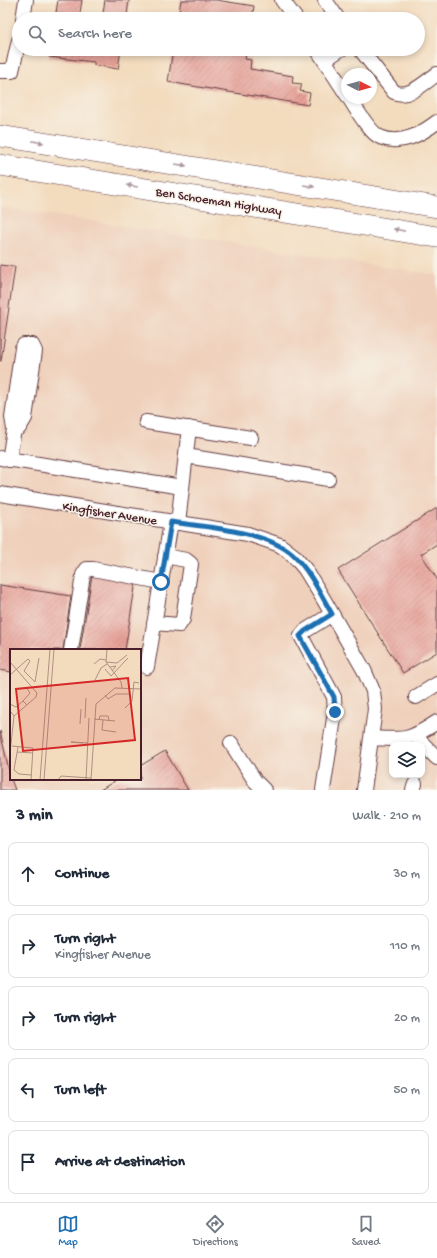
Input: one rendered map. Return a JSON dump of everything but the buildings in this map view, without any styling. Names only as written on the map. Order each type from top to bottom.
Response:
[{"type":"highway","points":[[0,136],[437,208]]},
{"type":"highway","name":"Ben Schoeman Highway","points":[[0,165],[437,237]]},
{"type":"street","points":[[24,12],[26,0]]},
{"type":"street","points":[[282,0],[291,12]]},
{"type":"street","points":[[325,0],[333,12]]},
{"type":"street","points":[[0,71],[12,72],[16,56]]},
{"type":"street","points":[[321,56],[341,86]]},
{"type":"street","points":[[366,56],[397,94],[407,94],[437,74]]},
{"type":"street","points":[[353,104],[372,130],[380,137],[400,140],[411,138],[437,122]]},
{"type":"street","points":[[14,429],[19,428],[25,418],[35,351],[32,345],[24,345],[22,348],[12,417],[14,429],[5,459],[182,487]]},
{"type":"street","points":[[146,422],[251,438]]},
{"type":"street","points":[[147,668],[165,556],[182,487],[189,428]]},
{"type":"street","points":[[186,456],[328,479]]},
{"type":"street","name":"Kingfisher Avenue","points":[[0,494],[248,534],[280,545],[305,569],[364,670],[373,691],[375,709],[364,790]]},
{"type":"street","points":[[154,623],[179,625],[183,619],[188,591],[191,564],[186,560],[165,556]]},
{"type":"street","points":[[71,649],[84,575],[87,569],[161,582]]},
{"type":"street","points":[[323,790],[335,712],[334,697],[300,636],[305,631],[332,614]]},
{"type":"street","points":[[416,697],[437,684]]},
{"type":"street","points":[[372,738],[398,739],[416,736],[437,722]]},
{"type":"street","points":[[416,736],[437,758]]},
{"type":"street","points":[[231,743],[255,781],[264,790]]},
{"type":"shaded area","points":[[0,207],[437,275],[437,790],[0,790]]},
{"type":"route","points":[[161,582],[171,522],[248,534],[280,545],[305,569],[332,614],[305,631],[300,636],[334,697],[335,712]]}]
